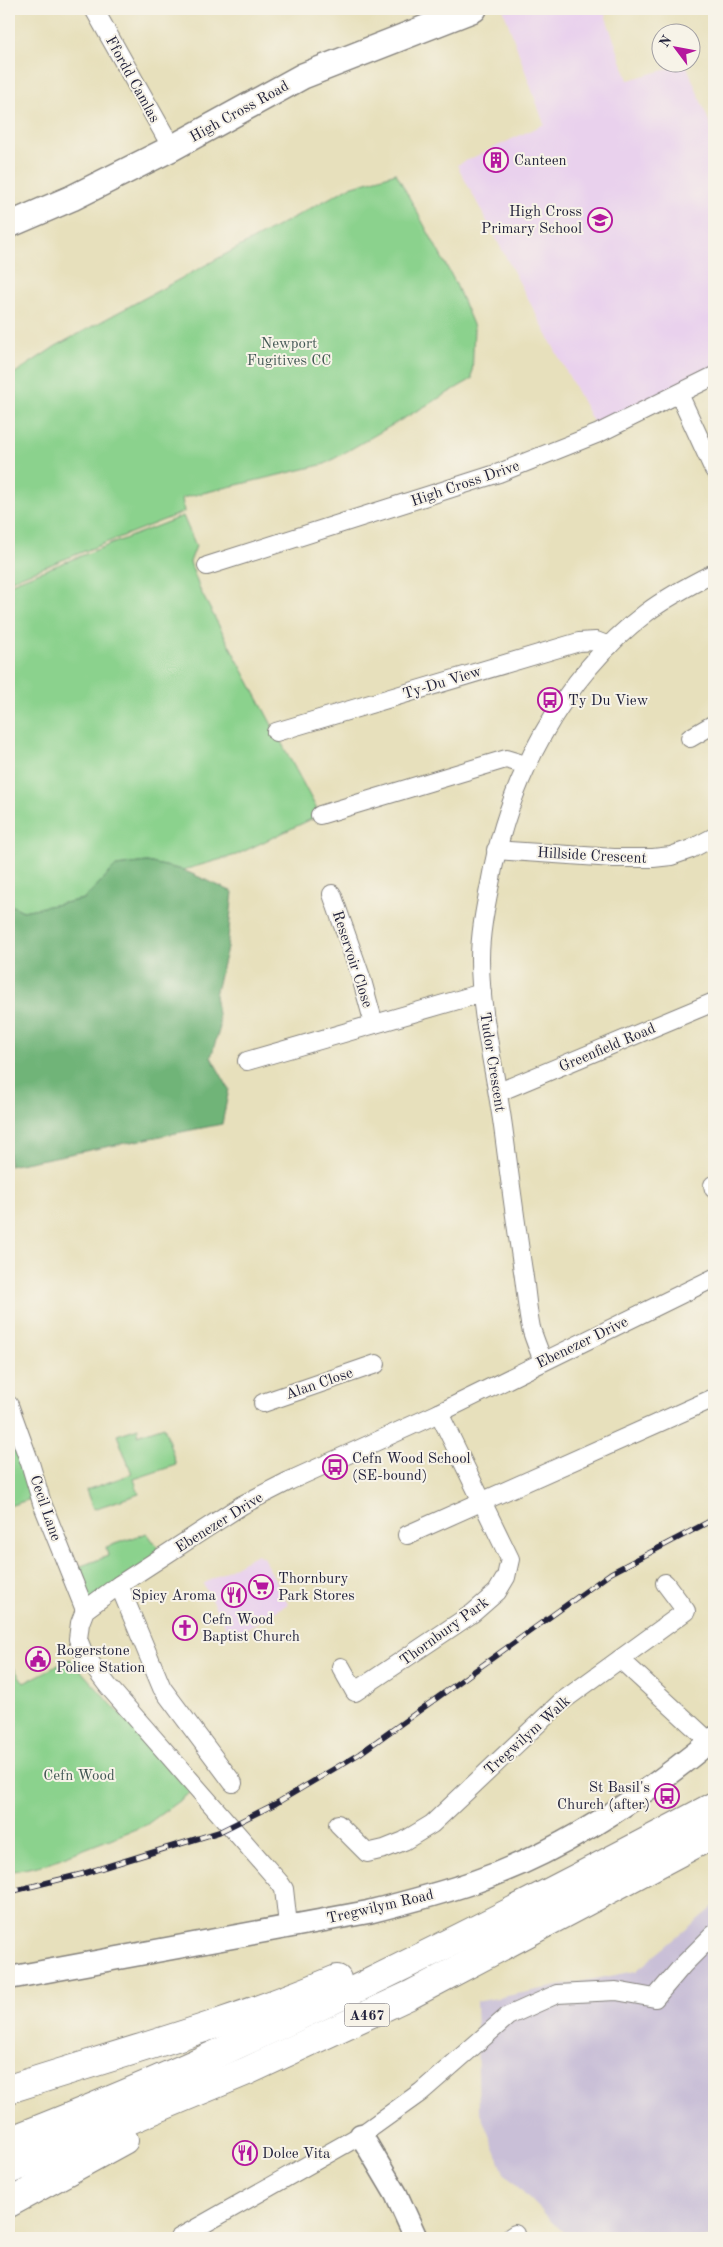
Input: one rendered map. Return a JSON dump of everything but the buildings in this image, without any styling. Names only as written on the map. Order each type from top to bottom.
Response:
[{"type":"main road","name":"High Cross Road","points":[[9,225],[72,198],[172,148],[303,76],[474,9]]},
{"type":"main road","name":"A467","points":[[9,2142],[226,2051],[476,1931],[714,1806]]},
{"type":"main road","points":[[9,2089],[154,2044],[305,1992],[662,1834]]},
{"type":"main road","name":"A467","points":[[9,2170],[238,2075],[410,1995],[714,1834]]},
{"type":"main road","points":[[9,2204],[153,2125],[410,1995]]},
{"type":"street","name":"Ffordd Camlas","points":[[94,9],[172,148]]},
{"type":"street","name":"High Cross Drive","points":[[207,566],[498,473],[598,433],[714,376]]},
{"type":"street","points":[[679,394],[714,470]]},
{"type":"street","name":"Tudor Crescent","points":[[544,1361],[531,1328],[499,1092],[482,993],[480,958],[483,921],[496,850],[526,765],[559,708],[609,646],[645,614],[683,588],[714,573]]},
{"type":"street","name":"Ty-Du View","points":[[276,732],[579,642],[596,641],[609,646]]},
{"type":"street","points":[[690,738],[714,724]]},
{"type":"street","points":[[320,815],[506,759],[526,765]]},
{"type":"street","name":"Hillside Crescent","points":[[496,850],[614,858],[654,858],[671,856],[691,849],[714,837]]},
{"type":"street","name":"Reservoir Close","points":[[332,894],[361,977],[374,1024]]},
{"type":"street","name":"Reservoir Close","points":[[247,1062],[482,993]]},
{"type":"street","name":"Greenfield Road","points":[[499,1092],[714,1002]]},
{"type":"street","name":"Ebenezer Drive","points":[[85,1610],[119,1585],[242,1505],[289,1480],[439,1413],[714,1278]]},
{"type":"street","name":"Alan Close","points":[[263,1403],[376,1364]]},
{"type":"street","points":[[408,1536],[714,1398]]},
{"type":"street","name":"Cecil Lane","points":[[9,1405],[42,1503],[85,1610]]},
{"type":"street","name":"Thornbury Park","points":[[341,1667],[355,1692],[473,1613],[497,1592],[506,1577],[510,1559],[439,1413]]},
{"type":"street","points":[[665,1583],[686,1610],[620,1659],[712,1740]]},
{"type":"street","points":[[119,1585],[162,1688],[232,1783]]},
{"type":"street","points":[[85,1610],[80,1623],[78,1639],[84,1654],[108,1686],[280,1883],[284,1889],[288,1925]]},
{"type":"street","name":"Tregwilym Walk","points":[[338,1824],[367,1852],[384,1849],[404,1842],[432,1824],[561,1702],[620,1659]]},
{"type":"street","name":"Tregwilym Road","points":[[9,1978],[288,1925],[368,1912],[475,1882],[530,1859],[573,1837],[642,1792],[712,1740]]},
{"type":"street","points":[[179,2238],[361,2136],[421,2092],[508,2016],[557,1994],[616,1991],[655,1998],[714,1934]]},
{"type":"street","points":[[361,2136],[396,2194],[416,2238]]},
{"type":"shaded area","name":"High Cross Primary School","points":[[503,9],[603,9],[628,80],[657,72],[689,72],[714,134],[714,376],[599,433],[457,165],[544,124]]},
{"type":"shaded area","points":[[257,1554],[263,1557],[288,1604],[231,1638],[203,1584]]},
{"type":"shaded area","points":[[714,1906],[714,2238],[569,2238],[504,2173],[479,2110],[476,2002],[636,1971]]},
{"type":"green space","name":"Newport Fugitives CC","points":[[396,173],[455,282],[474,327],[472,379],[325,464],[182,498],[184,512],[9,581],[9,377],[56,346],[350,187]]},
{"type":"green space","points":[[183,516],[196,546],[190,562],[200,590],[320,815],[236,855],[183,870],[147,862],[116,866],[84,899],[23,911],[9,904],[9,584]]},
{"type":"green space","points":[[147,862],[183,870],[233,892],[227,948],[215,995],[220,1027],[211,1057],[229,1089],[222,1124],[9,1166],[9,904],[23,911],[84,899],[116,866]]},
{"type":"green space","points":[[9,1405],[40,1496],[9,1506]]},
{"type":"green space","points":[[164,1426],[176,1465],[134,1479],[139,1494],[93,1509],[86,1490],[132,1474],[117,1435],[138,1428],[137,1435]]},
{"type":"green space","points":[[147,1533],[164,1556],[93,1603],[68,1571],[108,1556],[106,1547]]},
{"type":"green space","name":"Cefn Wood","points":[[70,1659],[191,1792],[146,1825],[43,1865],[9,1872],[9,1661],[24,1683]]},
{"type":"railway","points":[[9,1892],[82,1874],[219,1832],[275,1804],[359,1754],[611,1573],[714,1519]]},
{"type":"place","name":"Canteen","points":[[496,160]]},
{"type":"place","name":"High Cross Primary School","points":[[600,220]]},
{"type":"place","name":"Ty Du View","points":[[550,700]]},
{"type":"place","name":"Cefn Wood School (SE-bound)","points":[[335,1467]]},
{"type":"place","name":"Thornbury Park Stores","points":[[261,1587]]},
{"type":"place","name":"Spicy Aroma","points":[[234,1595]]},
{"type":"place","name":"Cefn Wood Baptist Church","points":[[185,1628]]},
{"type":"place","name":"Rogerstone Police Station","points":[[38,1659]]},
{"type":"place","name":"St Basil's Church (after)","points":[[667,1796]]},
{"type":"place","name":"Dolce Vita","points":[[245,2153]]}]
